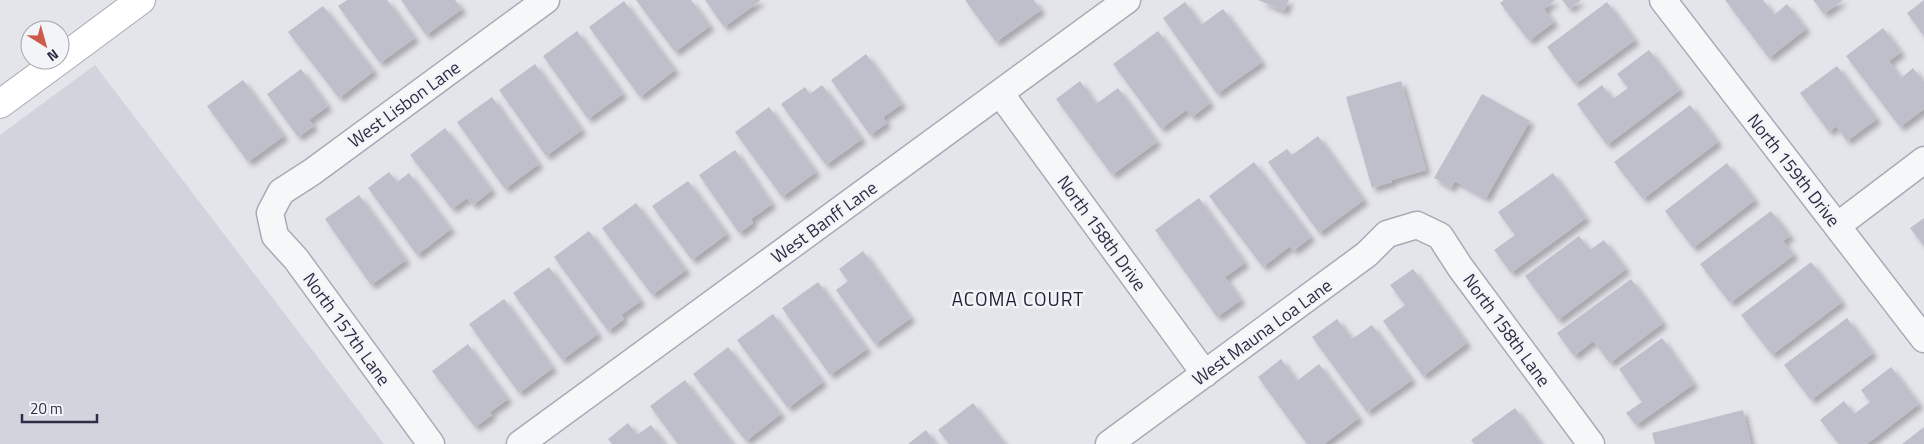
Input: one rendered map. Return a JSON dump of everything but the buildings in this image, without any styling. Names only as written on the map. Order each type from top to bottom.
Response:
[{"type":"street","points":[[70,53],[141,0]]},
{"type":"street","name":"West Lisbon Lane","points":[[270,213],[280,192],[312,172],[546,0]]},
{"type":"street","name":"West Banff Lane","points":[[520,444],[1127,0]]},
{"type":"street","name":"North 159th Drive","points":[[1663,0],[1924,340]]},
{"type":"street","points":[[0,104],[46,70]]},
{"type":"street","name":"North 158th Drive","points":[[1000,93],[1205,374]]},
{"type":"street","points":[[1837,226],[1924,160]]},
{"type":"street","name":"North 157th Lane","points":[[270,213],[275,236],[296,260],[431,444]]},
{"type":"street","name":"West Mauna Loa Lane","points":[[1109,444],[1367,254],[1388,234],[1417,225]]},
{"type":"street","name":"North 158th Lane","points":[[1417,225],[1440,236],[1460,267],[1591,444]]},
{"type":"shaded area","points":[[95,65],[384,444],[0,444],[0,135]]},
{"type":"district","name":"ACOMA COURT","points":[[1018,298]]}]
